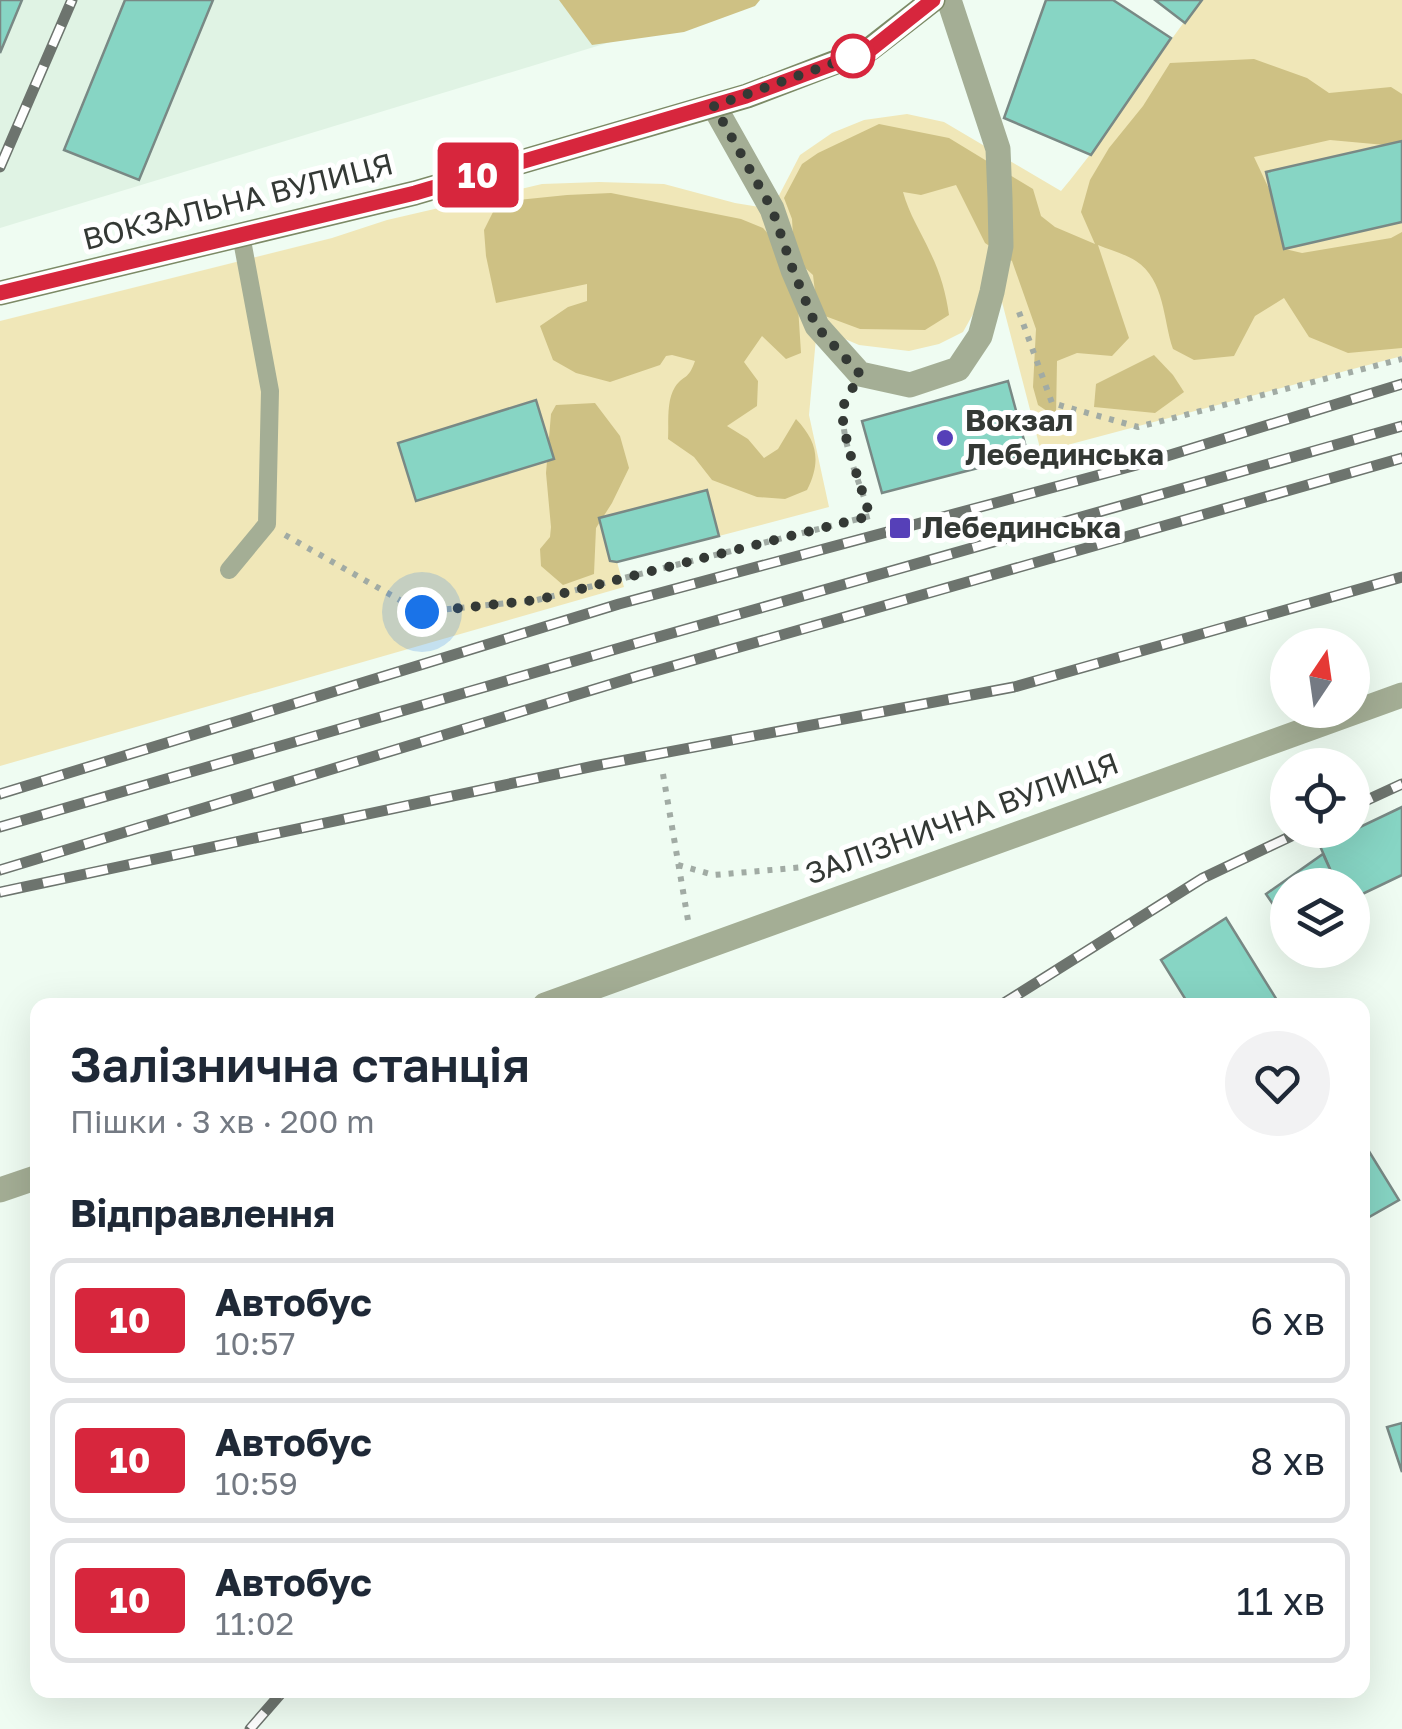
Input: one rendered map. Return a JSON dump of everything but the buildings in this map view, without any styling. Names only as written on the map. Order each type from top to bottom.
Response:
[{"type":"main road","name":"ВОКЗАЛЬНА ВУЛИЦЯ","points":[[0,293],[415,193],[714,106],[870,50],[933,0]]},
{"type":"street","points":[[714,106],[772,209],[816,326],[860,374],[910,385],[958,370],[980,336],[1001,246],[998,149],[949,0]]},
{"type":"street","name":"ЗАЛІЗНИЧНА ВУЛИЦЯ","points":[[565,998],[1402,695]]},
{"type":"street","points":[[0,1190],[30,1180]]},
{"type":"lane","points":[[229,570],[267,524],[270,390],[240,235]]},
{"type":"path","points":[[1019,312],[1052,402],[1138,426],[1402,359]]},
{"type":"path","points":[[267,524],[422,612],[537,600],[870,516],[848,447],[841,410],[860,374]]},
{"type":"path","points":[[663,774],[693,950]]},
{"type":"path","points":[[678,865],[714,875],[805,866],[845,867]]},
{"type":"shaded area","points":[[0,0],[748,0],[0,228]]},
{"type":"shaded area","points":[[559,0],[760,0],[755,6],[684,32],[592,45]]},
{"type":"shaded area","points":[[1201,0],[1402,0],[1402,356],[1041,452],[995,275],[963,332],[939,344],[909,351],[859,345],[817,327],[809,415],[829,507],[719,536],[706,490],[600,518],[610,560],[617,562],[624,587],[0,766],[0,321],[332,238],[387,220],[542,184],[664,184],[772,209],[800,155],[832,133],[864,120],[907,114],[944,122],[1061,191]]},
{"type":"shaded area","points":[[1254,59],[1307,78],[1329,93],[1391,87],[1402,94],[1402,141],[1385,145],[1330,140],[1254,157],[1270,191],[1285,249],[1302,253],[1391,238],[1402,232],[1402,348],[1348,353],[1309,337],[1284,298],[1255,316],[1234,356],[1194,360],[1173,349],[1162,301],[1146,269],[1098,245],[1129,338],[1112,356],[1077,353],[1057,361],[1056,417],[1038,405],[1033,387],[1036,329],[1012,261],[985,243],[956,185],[921,195],[903,192],[937,267],[949,315],[925,330],[860,329],[825,316],[813,275],[802,265],[784,198],[802,164],[818,153],[879,124],[949,138],[1033,189],[1041,216],[1055,227],[1095,244],[1081,212],[1090,180],[1170,63]]},
{"type":"shaded area","points":[[611,193],[741,219],[763,228],[777,244],[798,306],[801,353],[786,359],[762,336],[744,362],[758,381],[757,406],[727,426],[748,439],[764,458],[778,449],[796,419],[809,436],[815,453],[807,490],[785,499],[757,497],[712,480],[694,457],[668,439],[672,393],[695,361],[666,356],[660,365],[610,382],[576,373],[553,360],[540,326],[568,307],[587,301],[587,284],[496,303],[484,230],[498,202]]},
{"type":"shaded area","points":[[1154,355],[1184,392],[1155,413],[1094,407],[1096,384]]},
{"type":"shaded area","points":[[595,403],[620,436],[629,468],[596,528],[594,574],[563,585],[541,566],[540,549],[550,537],[551,527],[546,473],[551,414],[556,405]]},
{"type":"railway","points":[[0,167],[72,0]]},
{"type":"railway","points":[[0,794],[619,604],[1144,463],[1402,384]]},
{"type":"railway","points":[[0,827],[1402,426]]},
{"type":"railway","points":[[0,870],[638,676],[1402,458]]},
{"type":"railway","points":[[0,892],[594,766],[1014,687],[1402,577]]},
{"type":"railway","points":[[1370,799],[1402,784]]},
{"type":"railway","points":[[1012,998],[1203,878],[1270,846]]},
{"type":"railway","points":[[250,1729],[277,1698]]},
{"type":"bus line","name":"10","points":[[0,293],[415,193],[746,96],[870,50],[933,0]]},
{"type":"place","name":"Вокзал Лебединська","points":[[945,438]]},
{"type":"place","name":"Лебединська","points":[[900,528]]},
{"type":"route","points":[[422,612],[537,600],[870,516],[848,447],[841,410],[860,374],[816,326],[772,209],[714,106],[853,56]]}]
